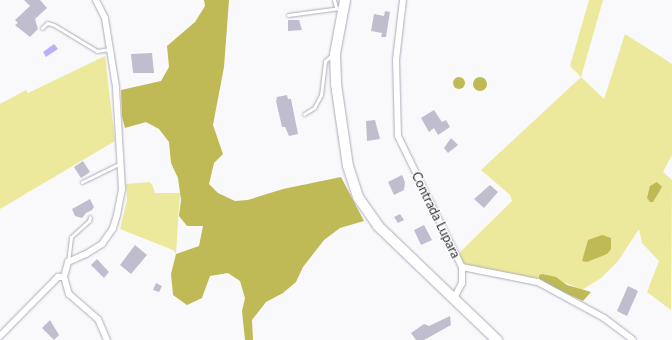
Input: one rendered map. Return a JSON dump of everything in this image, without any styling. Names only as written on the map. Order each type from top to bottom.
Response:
[{"type":"main road","points":[[341,5],[335,54],[340,123],[350,177],[358,197],[378,226],[453,300],[497,340]]},
{"type":"street","points":[[96,0],[105,18],[116,87],[122,190],[113,228],[102,244],[86,254],[68,262],[64,277],[69,294],[98,319],[107,340]]},
{"type":"street","name":"Contrada Lupara","points":[[403,0],[396,60],[398,136],[462,267],[538,282],[604,318],[628,334],[633,340]]},
{"type":"street","points":[[453,300],[462,283],[462,267]]},
{"type":"street","points":[[0,336],[58,277],[64,277]]},
{"type":"lane","points":[[334,0],[341,5]]},
{"type":"lane","points":[[288,15],[322,12],[341,5]]},
{"type":"lane","points":[[42,28],[47,23],[54,25],[97,51],[110,49]]},
{"type":"lane","points":[[304,114],[314,108],[321,94],[325,61],[329,54],[335,54]]},
{"type":"lane","points":[[82,182],[121,163]]},
{"type":"lane","points":[[68,262],[71,237],[90,221],[90,217]]},
{"type":"lane","points":[[625,340],[628,334]]},
{"type":"shaded area","points":[[204,0],[229,0],[224,67],[213,125],[223,154],[214,163],[209,184],[218,193],[235,201],[248,200],[283,189],[341,177],[364,221],[340,228],[324,240],[303,267],[296,282],[283,293],[266,302],[252,320],[253,340],[245,340],[242,311],[245,298],[240,281],[228,273],[210,276],[202,298],[187,305],[173,295],[171,274],[176,254],[199,246],[203,226],[187,226],[179,216],[181,200],[178,178],[171,163],[169,142],[159,129],[146,122],[125,128],[122,117],[121,90],[161,81],[169,67],[167,46],[195,22],[205,6]]},
{"type":"shaded area","points":[[589,0],[603,0],[581,77],[570,66]]},
{"type":"shaded area","points":[[625,34],[672,64],[672,155],[663,172],[672,180],[671,310],[647,292],[659,261],[642,243],[639,229],[618,261],[601,278],[582,290],[545,274],[539,275],[539,279],[530,278],[469,265],[463,263],[458,254],[512,201],[510,195],[481,170],[581,77],[604,99]]},
{"type":"shaded area","points":[[54,44],[58,49],[46,57],[43,52]]},
{"type":"shaded area","points":[[105,56],[115,141],[0,209],[0,104],[26,90],[28,93]]},
{"type":"shaded area","points":[[457,77],[461,77],[465,83],[461,89],[457,89],[453,85],[453,81]]},
{"type":"shaded area","points":[[477,77],[483,77],[487,81],[487,87],[483,91],[477,91],[473,87],[473,81]]},
{"type":"shaded area","points":[[149,182],[152,184],[155,193],[180,193],[176,254],[173,250],[120,229],[127,200],[126,184]]},
{"type":"shaded area","points":[[657,182],[662,187],[653,202],[650,202],[647,198],[650,186]]},
{"type":"shaded area","points":[[602,235],[611,238],[611,249],[607,254],[587,262],[582,261],[588,240]]},
{"type":"shaded area","points":[[543,274],[556,277],[567,285],[591,292],[583,301],[544,283],[539,279],[539,275]]},
{"type":"building","points":[[24,0],[40,0],[47,8],[35,19],[38,29],[30,37],[15,25],[18,23],[15,20],[30,6]]},
{"type":"building","points":[[385,11],[390,12],[386,37],[381,37],[382,33],[371,31],[374,14],[384,16]]},
{"type":"building","points":[[288,20],[299,20],[302,30],[288,31]]},
{"type":"building","points":[[152,53],[154,73],[133,73],[131,54]]},
{"type":"building","points":[[287,95],[288,99],[291,99],[298,134],[289,136],[285,127],[282,127],[276,101],[277,97]]},
{"type":"building","points":[[434,110],[442,122],[446,120],[450,127],[438,135],[434,128],[429,132],[421,118]]},
{"type":"building","points":[[375,120],[380,139],[367,141],[366,121]]},
{"type":"building","points":[[451,138],[458,145],[448,153],[444,148]]},
{"type":"building","points":[[83,161],[90,172],[81,178],[74,167]]},
{"type":"building","points":[[402,175],[405,182],[404,190],[394,195],[388,182]]},
{"type":"building","points":[[490,185],[498,192],[484,208],[474,199]]},
{"type":"building","points":[[90,199],[94,207],[92,210],[86,213],[82,218],[75,216],[72,209]]},
{"type":"building","points":[[400,214],[404,220],[398,223],[394,217]]},
{"type":"building","points":[[424,225],[432,240],[421,245],[414,230]]},
{"type":"building","points":[[135,245],[147,255],[131,274],[120,265]]},
{"type":"building","points":[[97,259],[109,272],[104,278],[91,265]]},
{"type":"building","points":[[156,283],[162,286],[159,292],[153,290]]},
{"type":"building","points":[[628,286],[638,291],[627,316],[617,311]]},
{"type":"building","points":[[450,316],[451,325],[424,340],[416,340],[411,333],[424,324],[429,326]]},
{"type":"building","points":[[50,320],[59,335],[54,340],[42,328]]}]
